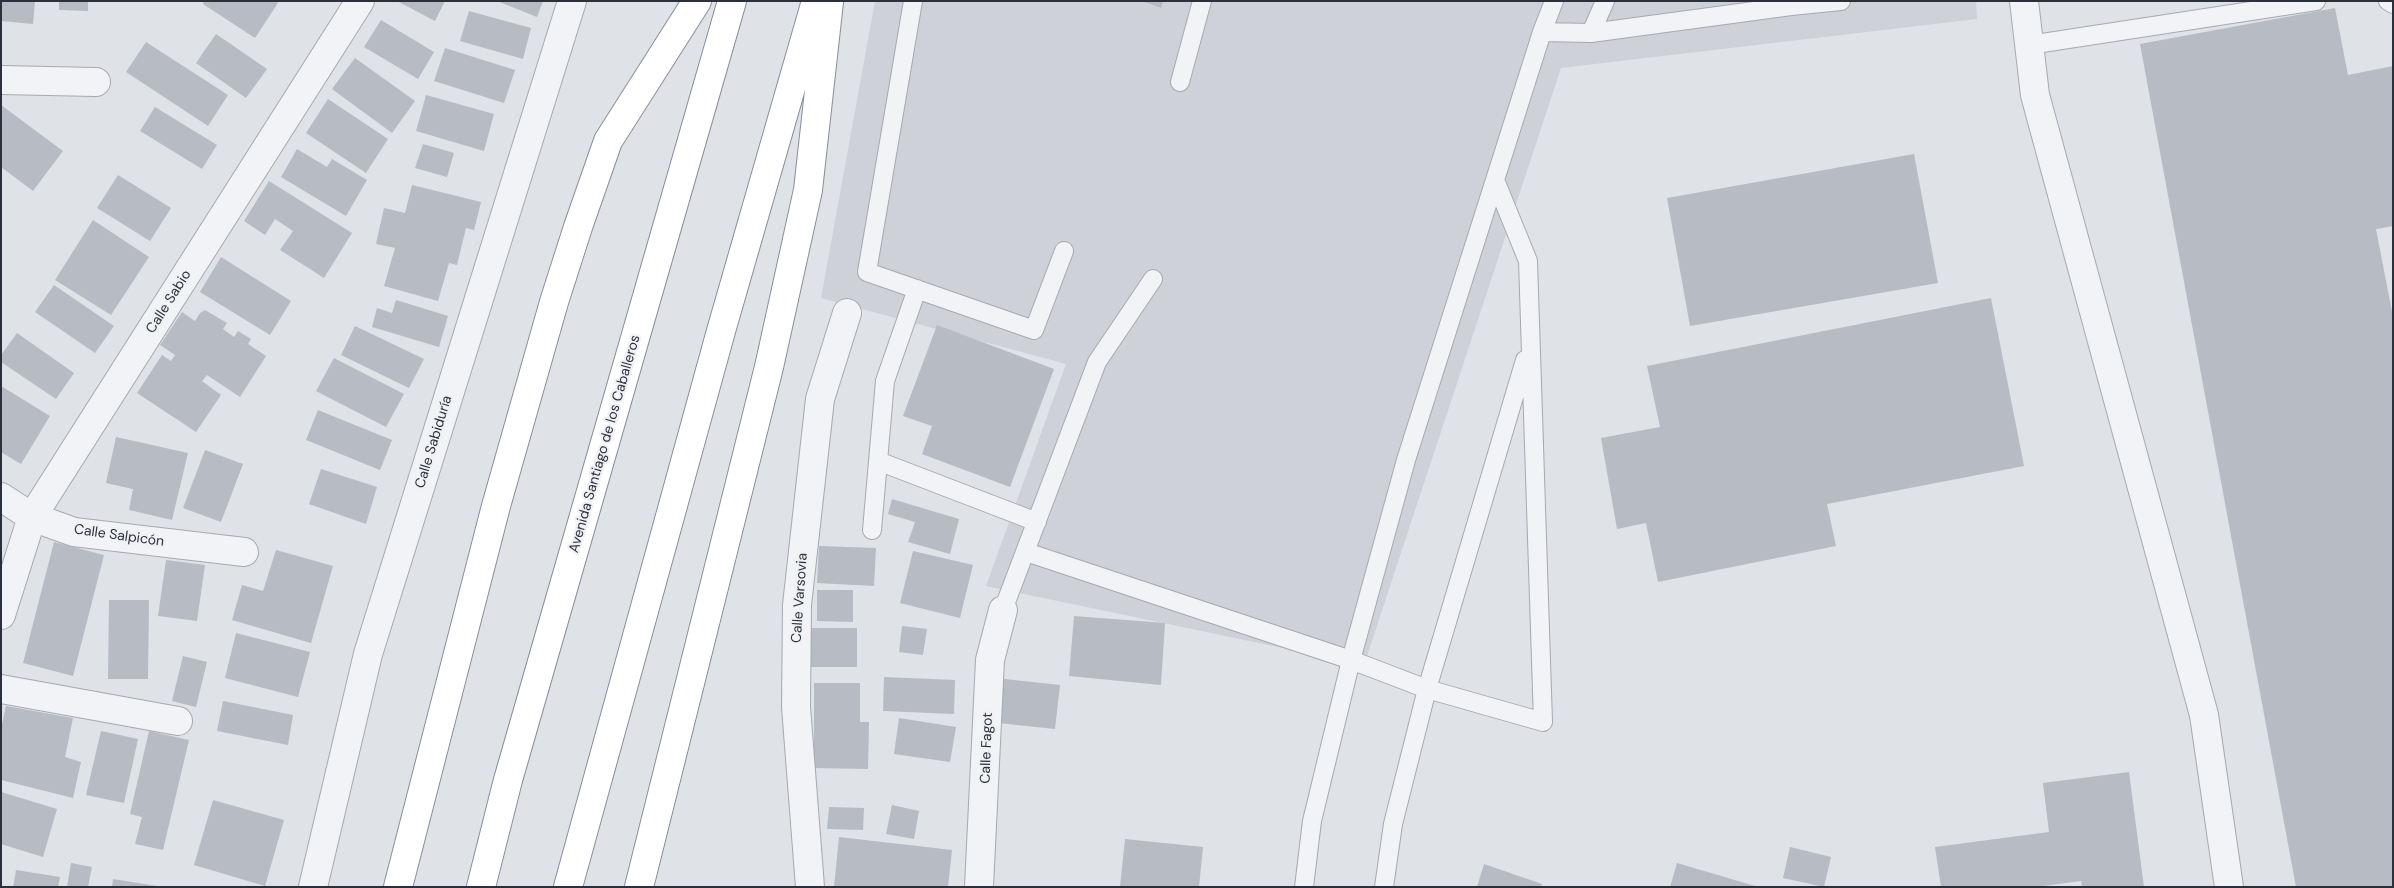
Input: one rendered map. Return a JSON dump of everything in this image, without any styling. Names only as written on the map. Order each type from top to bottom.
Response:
[{"type":"highway","points":[[398,887],[496,506],[554,302],[608,141],[697,1]]},
{"type":"highway","name":"Avenida Santiago de los Caballeros","points":[[481,887],[508,780],[732,1]]},
{"type":"highway","points":[[568,887],[719,341],[816,1]]},
{"type":"highway","points":[[639,887],[769,367],[808,190],[830,1]]},
{"type":"street","name":"Calle Sabio","points":[[1,615],[32,517],[360,1]]},
{"type":"street","name":"Calle Sabiduría","points":[[314,887],[368,654],[572,1]]},
{"type":"street","points":[[2024,1],[2035,95],[2204,715],[2229,887]]},
{"type":"street","points":[[1,80],[96,82]]},
{"type":"street","name":"Calle Varsovia","points":[[810,887],[796,707],[797,605],[820,400],[846,313]]},
{"type":"street","name":"Calle Salpicón","points":[[1,497],[32,517],[74,532],[244,552]]},
{"type":"street","name":"Calle Fagot","points":[[979,887],[990,660],[1003,610]]},
{"type":"street","points":[[1,689],[178,721]]},
{"type":"lane","points":[[913,1],[867,272],[1034,330],[1064,251]]},
{"type":"lane","points":[[1180,82],[1202,1]]},
{"type":"lane","points":[[1304,887],[1312,820],[1351,660],[1406,460],[1542,32],[1554,1]]},
{"type":"lane","points":[[1590,33],[1605,1]]},
{"type":"lane","points":[[1542,32],[1590,33],[1791,4],[1841,1]]},
{"type":"lane","points":[[2029,45],[2316,1]]},
{"type":"lane","points":[[2388,1],[2393,4]]},
{"type":"lane","points":[[1026,552],[1351,660],[1427,689],[1543,722],[1529,345],[1528,261],[1495,180]]},
{"type":"lane","points":[[1003,610],[1098,362],[1152,279]]},
{"type":"lane","points":[[872,530],[885,381],[917,289]]},
{"type":"lane","points":[[1384,887],[1392,824],[1427,689],[1529,345]]},
{"type":"lane","points":[[878,461],[1037,522]]},
{"type":"shaded area","points":[[875,1],[1976,1],[1977,19],[1561,68],[1364,665],[986,586],[1066,364],[821,298]]},
{"type":"building","points":[[1,1],[35,1],[33,24],[1,21]]},
{"type":"building","points":[[59,1],[88,1],[88,11],[59,10]]},
{"type":"building","points":[[204,1],[276,1],[278,3],[255,38],[203,4]]},
{"type":"building","points":[[397,1],[445,1],[435,21]]},
{"type":"building","points":[[497,1],[543,1],[537,17]]},
{"type":"building","points":[[1142,1],[1163,1],[1161,8]]},
{"type":"building","points":[[2335,8],[2348,75],[2393,66],[2393,226],[2376,229],[2393,317],[2393,887],[2296,887],[2140,44]]},
{"type":"building","points":[[469,11],[531,28],[523,59],[460,41]]},
{"type":"building","points":[[381,20],[434,52],[418,79],[364,47]]},
{"type":"building","points":[[216,34],[267,69],[246,98],[196,63]]},
{"type":"building","points":[[146,42],[228,95],[208,126],[126,72]]},
{"type":"building","points":[[445,48],[515,70],[504,103],[434,81]]},
{"type":"building","points":[[355,58],[415,101],[392,133],[332,89]]},
{"type":"building","points":[[426,95],[494,114],[484,151],[416,131]]},
{"type":"building","points":[[328,99],[388,139],[366,173],[306,133]]},
{"type":"building","points":[[1,105],[63,151],[33,191],[1,167]]},
{"type":"building","points":[[155,107],[217,145],[202,169],[140,131]]},
{"type":"building","points":[[423,144],[454,153],[447,177],[415,168]]},
{"type":"building","points":[[297,149],[327,167],[332,159],[367,180],[346,216],[281,177]]},
{"type":"building","points":[[1914,154],[1938,283],[1690,326],[1667,198]]},
{"type":"building","points":[[118,175],[171,208],[150,241],[97,208]]},
{"type":"building","points":[[269,181],[352,233],[324,278],[280,250],[293,231],[275,219],[265,235],[244,221]]},
{"type":"building","points":[[412,185],[481,202],[474,230],[466,228],[457,265],[449,263],[438,301],[384,286],[395,248],[376,244],[384,208],[405,213]]},
{"type":"building","points":[[93,220],[149,257],[111,315],[55,280]]},
{"type":"building","points":[[221,257],[291,301],[270,335],[200,292]]},
{"type":"building","points":[[54,285],[114,326],[95,353],[35,312]]},
{"type":"building","points":[[1991,298],[2024,466],[1827,504],[1836,546],[1658,582],[1646,523],[1617,529],[1601,438],[1660,427],[1647,366]]},
{"type":"building","points":[[396,300],[448,316],[439,347],[372,327],[377,308],[392,313]]},
{"type":"building","points":[[205,310],[227,323],[223,329],[234,337],[238,331],[251,339],[248,344],[266,356],[240,397],[207,375],[202,381],[221,395],[196,432],[137,393],[162,355],[171,361],[175,355],[160,345],[182,312],[195,321],[200,313]]},
{"type":"building","points":[[937,325],[1054,369],[1010,487],[922,454],[932,426],[903,416]]},
{"type":"building","points":[[355,326],[424,359],[409,388],[341,355]]},
{"type":"building","points":[[17,333],[74,373],[56,399],[1,362],[1,355]]},
{"type":"building","points":[[334,358],[404,394],[386,427],[316,391]]},
{"type":"building","points":[[1,386],[50,416],[21,464],[1,452]]},
{"type":"building","points":[[318,410],[392,440],[380,470],[306,440]]},
{"type":"building","points":[[116,437],[188,453],[172,520],[129,510],[133,489],[106,483]]},
{"type":"building","points":[[205,450],[243,464],[221,522],[183,508]]},
{"type":"building","points":[[321,469],[377,487],[366,524],[309,504]]},
{"type":"building","points":[[892,499],[959,519],[950,554],[908,542],[915,522],[888,514]]},
{"type":"building","points":[[54,542],[104,555],[73,676],[23,663]]},
{"type":"building","points":[[819,546],[876,548],[874,586],[817,583]]},
{"type":"building","points":[[276,550],[333,566],[311,643],[232,620],[242,585],[263,591]]},
{"type":"building","points":[[913,551],[973,565],[960,618],[900,603]]},
{"type":"building","points":[[166,560],[205,565],[197,621],[158,616]]},
{"type":"building","points":[[817,590],[853,590],[853,622],[817,621]]},
{"type":"building","points":[[109,600],[149,600],[148,679],[108,679]]},
{"type":"building","points":[[1074,616],[1165,623],[1161,685],[1069,676]]},
{"type":"building","points":[[902,626],[927,629],[923,655],[899,652]]},
{"type":"building","points":[[809,628],[857,628],[857,667],[809,667]]},
{"type":"building","points":[[236,633],[310,652],[298,697],[225,678]]},
{"type":"building","points":[[183,656],[207,662],[196,707],[172,701]]},
{"type":"building","points":[[884,677],[955,680],[954,714],[883,711]]},
{"type":"building","points":[[995,678],[1060,685],[1055,729],[989,722]]},
{"type":"building","points":[[814,683],[860,683],[860,722],[869,722],[868,769],[814,768]]},
{"type":"building","points":[[223,701],[293,715],[288,745],[217,731]]},
{"type":"building","points":[[6,706],[73,718],[65,757],[81,762],[73,798],[1,780],[1,729]]},
{"type":"building","points":[[899,718],[956,727],[950,762],[894,754]]},
{"type":"building","points":[[101,731],[138,739],[124,803],[86,795]]},
{"type":"building","points":[[149,731],[189,740],[163,850],[135,844],[142,817],[130,814]]},
{"type":"building","points":[[2129,772],[2144,887],[2082,887],[2081,881],[2036,887],[1941,887],[1935,847],[2049,832],[2043,783]]},
{"type":"building","points":[[1,792],[57,809],[43,857],[1,844]]},
{"type":"building","points":[[213,800],[284,820],[265,886],[194,865]]},
{"type":"building","points":[[892,805],[919,811],[914,839],[886,834]]},
{"type":"building","points":[[829,807],[864,808],[863,830],[827,829]]},
{"type":"building","points":[[839,837],[952,850],[948,887],[834,887]]},
{"type":"building","points":[[1125,839],[1203,847],[1199,887],[1120,887]]},
{"type":"building","points":[[1790,847],[1831,857],[1824,887],[1783,878]]},
{"type":"building","points":[[71,863],[92,867],[88,887],[67,887]]},
{"type":"building","points":[[1677,863],[1755,886],[1755,887],[1670,887]]},
{"type":"building","points":[[1484,864],[1542,884],[1541,887],[1477,887]]},
{"type":"building","points":[[16,870],[60,877],[58,887],[13,887]]},
{"type":"building","points":[[113,879],[157,886],[157,887],[112,887]]}]
